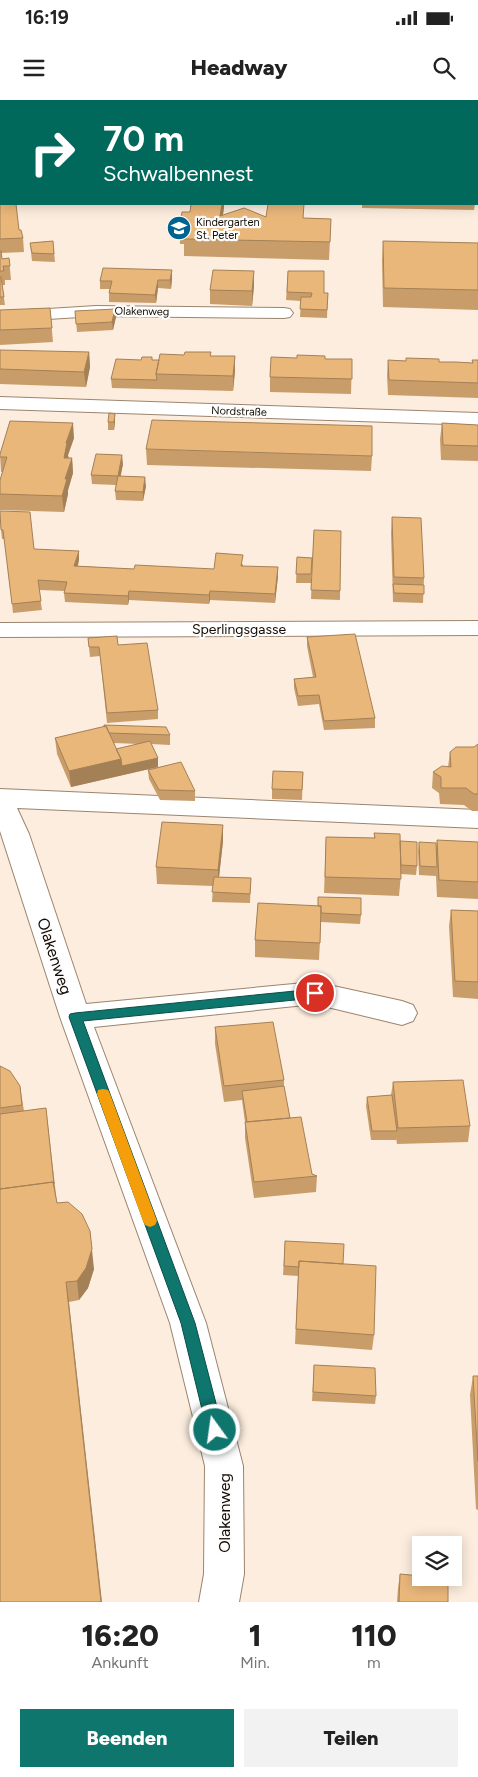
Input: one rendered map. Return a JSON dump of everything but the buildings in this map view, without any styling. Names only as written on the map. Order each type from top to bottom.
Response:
[{"type":"street","name":"Olakenweg","points":[[0,317],[96,310],[284,313]]},
{"type":"street","name":"Nordstraße","points":[[0,403],[478,419]]},
{"type":"street","name":"Sperlingsgasse","points":[[0,630],[478,628]]},
{"type":"street","name":"Olakenweg","points":[[0,799],[8,835],[188,1323],[224,1466],[224,1574],[219,1602]]},
{"type":"street","points":[[0,799],[478,819]]},
{"type":"street","points":[[75,1017],[315,993],[402,1014]]},
{"type":"slow traffic","points":[[103,1094],[150,1221]]},
{"type":"place","name":"Kindergarten St. Peter","points":[[179,228]]},
{"type":"route","points":[[215,1430],[188,1323],[75,1017],[315,993]]}]
